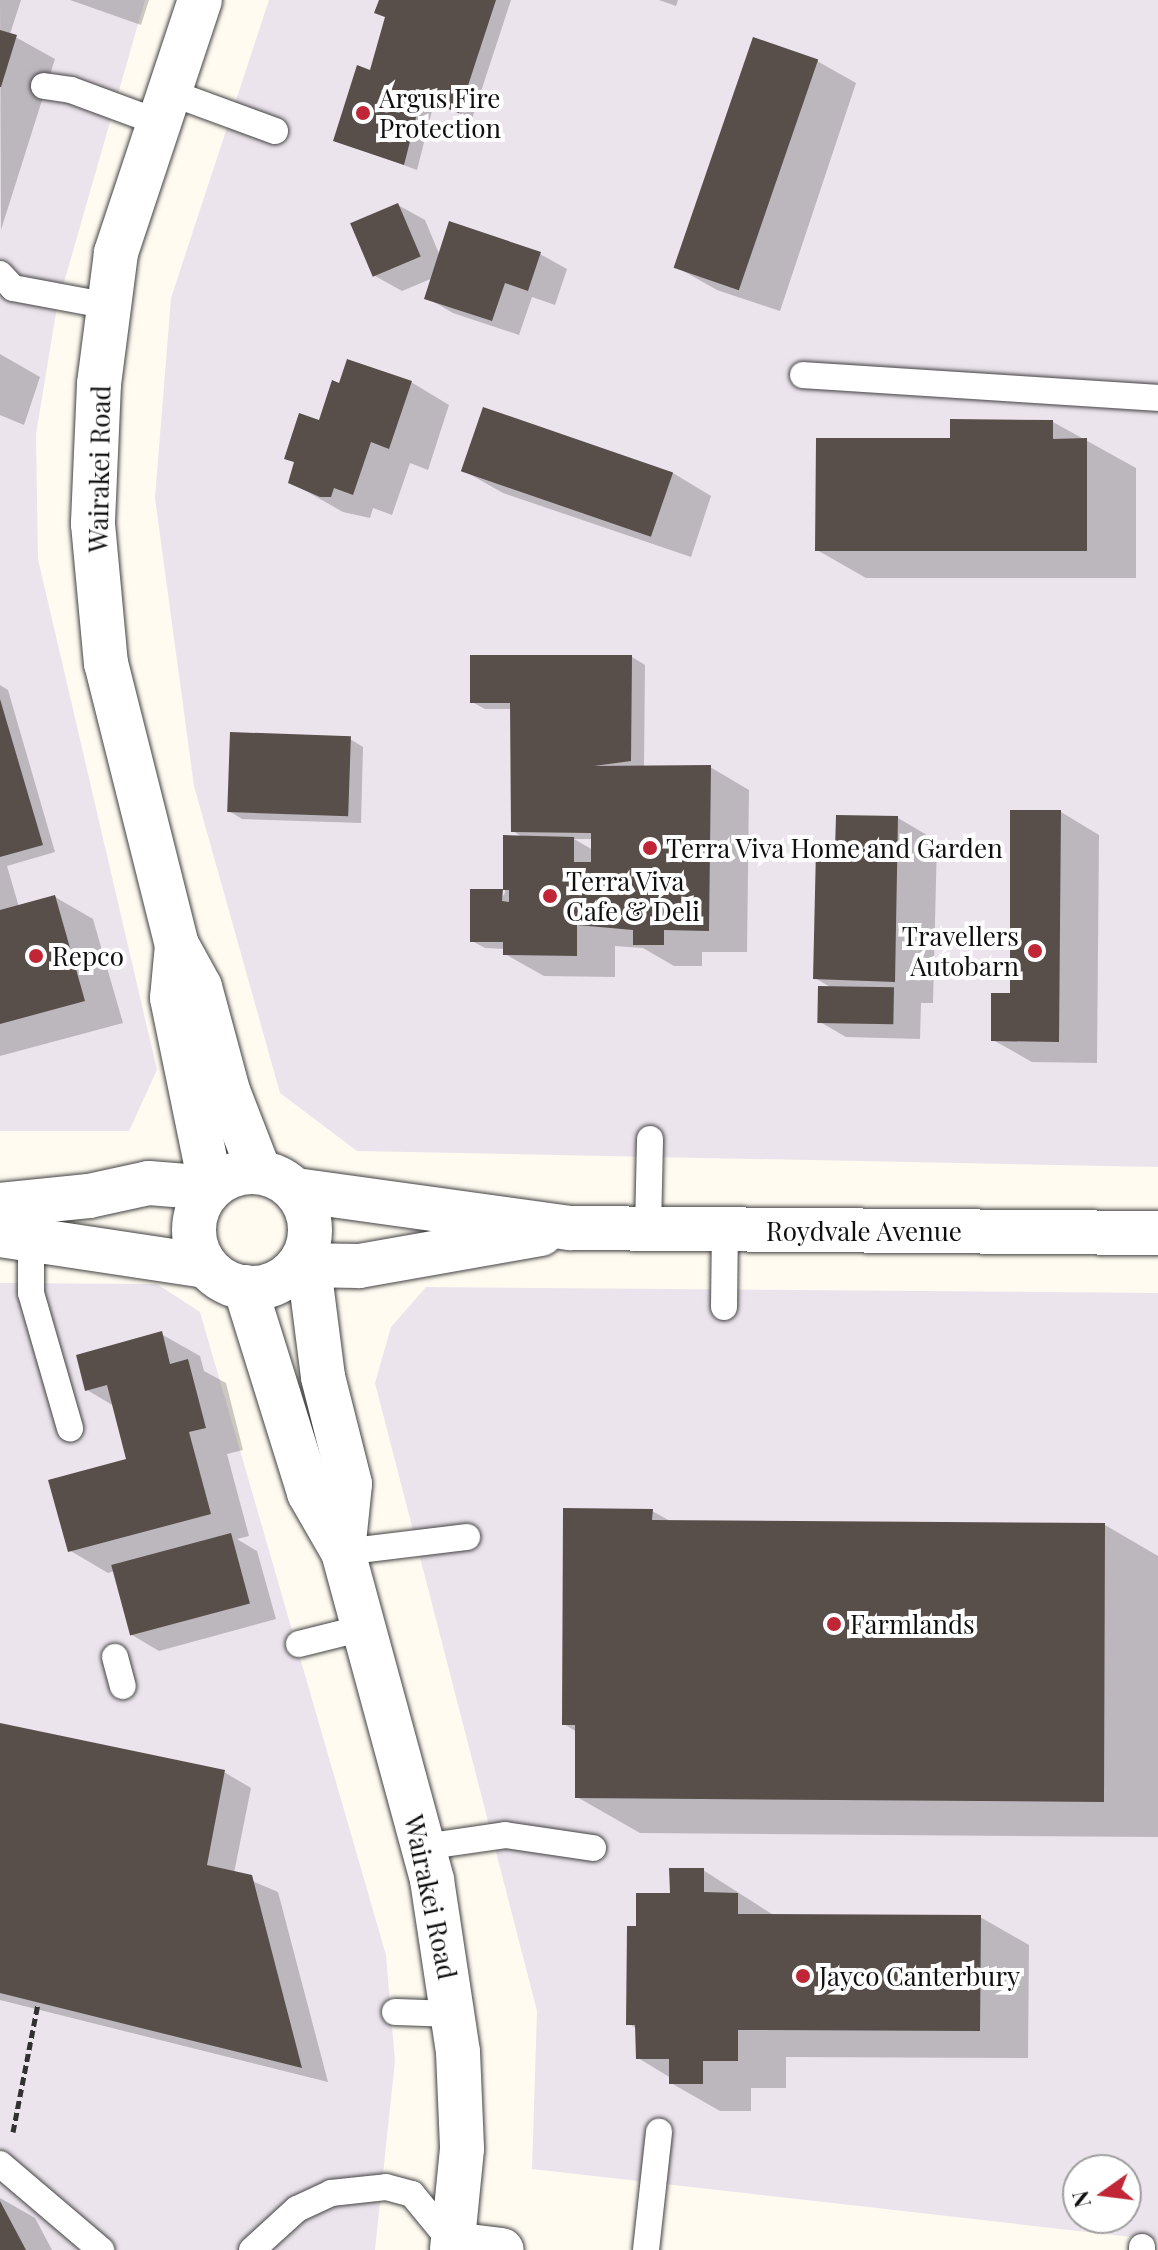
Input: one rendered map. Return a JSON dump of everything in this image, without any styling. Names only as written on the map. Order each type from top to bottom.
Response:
[{"type":"street","name":"Wairakei Road","points":[[200,0],[116,253],[99,384],[93,524],[106,663],[177,945],[200,987],[228,1091],[278,1181]]},
{"type":"street","name":"Wairakei Road","points":[[177,945],[172,998],[211,1188]]},
{"type":"street","points":[[0,1205],[89,1196],[149,1183],[211,1188],[242,1172],[278,1181],[311,1227],[299,1265],[275,1284],[245,1287],[230,1284],[206,1266],[92,1245],[15,1238]]},
{"type":"street","name":"Roydvale Avenue","points":[[278,1181],[570,1228],[1158,1233]]},
{"type":"street","points":[[206,1266],[194,1226],[211,1188]]},
{"type":"street","name":"Roydvale Avenue","points":[[299,1265],[359,1266],[570,1228]]},
{"type":"street","name":"Wairakei Road","points":[[299,1265],[311,1283],[323,1377],[350,1484],[343,1552]]},
{"type":"street","name":"Wairakei Road","points":[[245,1287],[309,1493],[343,1552],[423,1847],[455,2014],[462,2149],[452,2247]]},
{"type":"street","points":[[452,2247],[502,2250]]},
{"type":"lane","points":[[44,86],[275,131]]},
{"type":"lane","points":[[0,274],[13,288],[109,306]]},
{"type":"lane","points":[[803,375],[1158,398]]},
{"type":"lane","points":[[648,1229],[650,1139]]},
{"type":"lane","points":[[724,1307],[725,1230]]},
{"type":"lane","points":[[15,1238],[70,1428]]},
{"type":"lane","points":[[343,1552],[467,1537]]},
{"type":"lane","points":[[299,1644],[363,1628]]},
{"type":"lane","points":[[115,1657],[123,1686]]},
{"type":"lane","points":[[423,1847],[505,1835],[593,1848]]},
{"type":"lane","points":[[395,2012],[455,2014]]},
{"type":"lane","points":[[646,2250],[659,2132]]},
{"type":"lane","points":[[0,2164],[101,2250]]},
{"type":"lane","points":[[252,2250],[297,2209],[331,2193],[386,2187],[412,2194],[452,2247]]},
{"type":"path","points":[[11,2137],[38,2003]]},
{"type":"shaded area","points":[[0,0],[145,0],[57,307],[36,434],[38,559],[157,1070],[129,1131],[0,1131]]},
{"type":"shaded area","points":[[269,0],[1158,0],[1158,1167],[357,1151],[280,1093],[194,786],[155,498],[171,298]]},
{"type":"shaded area","points":[[0,1283],[157,1284],[200,1312],[386,1955],[395,2061],[375,2250],[0,2250]]},
{"type":"shaded area","points":[[426,1287],[1158,1293],[1158,2240],[1105,2234],[1142,2234],[1142,2154],[1062,2154],[1062,2229],[532,2169],[537,2011],[375,1383],[391,1327]]},
{"type":"building","points":[[379,0],[496,0],[459,113],[421,98],[404,165],[333,141],[357,65],[370,70],[385,17],[374,13]]},
{"type":"building","points":[[0,30],[17,35],[1,87],[0,87]]},
{"type":"building","points":[[753,37],[818,59],[739,290],[674,268]]},
{"type":"building","points":[[398,203],[421,256],[373,277],[350,223]]},
{"type":"building","points":[[449,221],[541,252],[528,291],[505,283],[492,321],[424,299]]},
{"type":"building","points":[[347,359],[412,381],[389,449],[371,442],[353,495],[334,488],[331,497],[320,497],[288,483],[294,462],[284,459],[299,413],[319,420],[332,380],[339,383]]},
{"type":"building","points":[[483,407],[673,472],[651,537],[461,471]]},
{"type":"building","points":[[950,419],[1053,420],[1053,439],[1087,438],[1087,551],[815,551],[816,438],[950,438]]},
{"type":"building","points":[[470,655],[632,655],[631,761],[594,766],[711,765],[709,931],[664,930],[664,945],[633,945],[633,930],[577,925],[577,956],[503,955],[503,942],[470,942],[470,889],[503,889],[503,835],[574,837],[574,862],[591,862],[591,833],[511,832],[510,703],[470,703]],"holes":[[[503,889],[509,890],[509,902],[502,901]]]},
{"type":"building","points":[[0,699],[43,845],[0,857]]},
{"type":"building","points":[[230,732],[351,736],[348,816],[227,812]]},
{"type":"building","name":"Travellers Autobarn","points":[[1010,810],[1061,810],[1059,1042],[991,1041],[991,993],[1010,993]]},
{"type":"building","points":[[836,815],[898,816],[895,982],[813,979],[816,849],[835,849]]},
{"type":"building","name":"Repco","points":[[55,895],[85,1001],[0,1024],[0,910]]},
{"type":"building","points":[[818,986],[894,987],[893,1024],[817,1023]]},
{"type":"building","points":[[162,1331],[170,1364],[188,1359],[206,1428],[189,1432],[211,1514],[68,1552],[48,1480],[126,1459],[107,1385],[85,1391],[76,1355]]},
{"type":"building","name":"Farmlands","points":[[563,1508],[653,1509],[652,1520],[1105,1523],[1104,1802],[575,1798],[575,1725],[562,1725]]},
{"type":"building","points":[[231,1533],[250,1604],[130,1636],[111,1565]]},
{"type":"building","points":[[0,1723],[225,1770],[207,1865],[252,1875],[302,2068],[0,1993]]},
{"type":"building","name":"Jayco Canterbury","points":[[669,1868],[704,1868],[704,1892],[738,1893],[738,1914],[981,1915],[980,2031],[738,2030],[738,2061],[703,2061],[703,2084],[669,2084],[669,2059],[636,2059],[635,2025],[626,2025],[627,1926],[636,1926],[636,1893],[670,1893]]},
{"type":"building","points":[[0,2201],[26,2250],[0,2250]]},
{"type":"place","name":"Argus Fire Protection","points":[[363,113]]},
{"type":"place","name":"Terra Viva Home and Garden","points":[[650,848]]},
{"type":"place","name":"Terra Viva Cafe & Deli","points":[[550,896]]},
{"type":"place","name":"Travellers Autobarn","points":[[1035,951]]},
{"type":"place","name":"Repco","points":[[36,956]]},
{"type":"place","name":"Farmlands","points":[[834,1624]]},
{"type":"place","name":"Jayco Canterbury","points":[[803,1976]]}]
